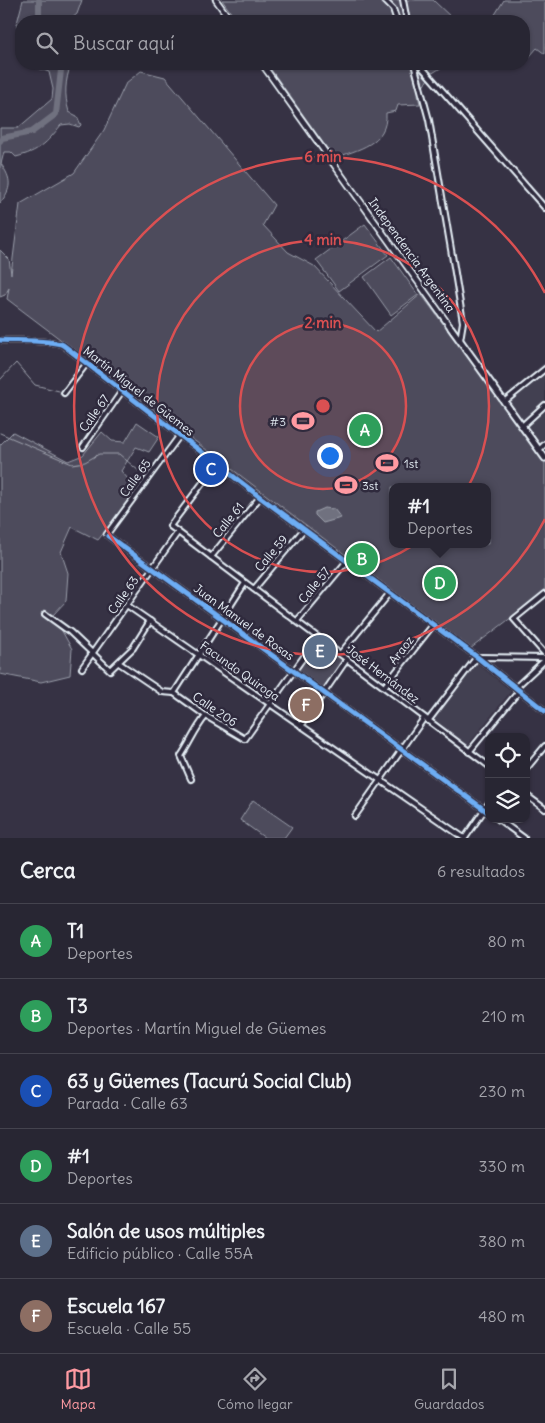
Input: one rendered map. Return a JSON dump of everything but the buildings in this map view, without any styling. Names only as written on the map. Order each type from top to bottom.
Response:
[{"type":"main road","name":"Independencia Argentina","points":[[451,328],[545,458]]},
{"type":"street","points":[[216,0],[227,15]]},
{"type":"street","points":[[384,0],[393,9],[395,15]]},
{"type":"street","points":[[403,0],[406,15]]},
{"type":"street","name":"Independencia Argentina","points":[[266,70],[451,328]]},
{"type":"street","points":[[416,70],[429,120],[454,267],[463,322],[460,340]]},
{"type":"street","points":[[424,70],[545,208]]},
{"type":"street","name":"Martín Miguel de Güemes","points":[[0,340],[26,342],[56,341],[87,362],[260,497],[477,657],[545,711]]},
{"type":"street","points":[[64,394],[87,362]]},
{"type":"street","points":[[504,402],[545,369]]},
{"type":"street","name":"Calle 67","points":[[83,447],[122,391]]},
{"type":"street","points":[[522,426],[545,405]]},
{"type":"street","name":"Calle 65","points":[[108,535],[180,435]]},
{"type":"street","points":[[539,450],[545,444]]},
{"type":"street","name":"José Hernández","points":[[217,464],[170,526],[485,763]]},
{"type":"street","name":"Calle 61","points":[[211,556],[260,497]]},
{"type":"street","name":"Calle 59","points":[[254,589],[304,529]]},
{"type":"street","name":"Calle 63","points":[[82,668],[128,606],[178,532]]},
{"type":"street","name":"Juan Manuel de Rosas","points":[[108,535],[484,810]]},
{"type":"street","name":"Calle 57","points":[[297,622],[347,561]]},
{"type":"street","name":"Calle 59","points":[[174,693],[245,583]]},
{"type":"street","points":[[340,654],[390,593]]},
{"type":"street","points":[[545,594],[514,619],[545,654]]},
{"type":"street","name":"Facundo Quiroga","points":[[128,606],[462,837]]},
{"type":"street","points":[[45,614],[93,653],[110,670],[132,648],[150,621]]},
{"type":"street","name":"Araoz","points":[[384,687],[433,625]]},
{"type":"street","points":[[271,704],[318,637]]},
{"type":"street","points":[[355,816],[402,750],[477,657],[545,659]]},
{"type":"street","points":[[301,726],[347,659]]},
{"type":"street","points":[[469,752],[517,690],[545,659]]},
{"type":"street","name":"Calle 206","points":[[119,663],[162,692],[174,693],[206,716],[246,740],[271,704]]},
{"type":"street","points":[[191,778],[182,756],[190,739],[206,716]]},
{"type":"street","points":[[530,764],[545,746]]},
{"type":"street","points":[[530,798],[545,809]]},
{"type":"street","points":[[462,837],[484,810]]},
{"type":"street","points":[[503,823],[524,838]]},
{"type":"shaded area","points":[[23,0],[82,0],[76,15],[19,15]]},
{"type":"shaded area","points":[[222,0],[433,0],[449,15],[233,15]]},
{"type":"shaded area","points":[[504,0],[545,0],[545,54],[537,48],[530,56],[530,15],[495,15]]},
{"type":"shaded area","points":[[43,70],[69,70],[66,82],[66,100],[69,112],[77,116],[81,125],[79,127],[70,124],[61,125],[41,146],[24,155],[16,157],[11,152],[4,152],[1,164],[9,179],[9,184],[7,193],[0,203],[0,128],[18,128],[52,99],[53,89],[49,72]]},
{"type":"shaded area","points":[[271,70],[437,70],[431,74],[418,95],[420,104],[398,105],[396,111],[386,113],[382,132],[376,139],[361,148],[334,158]]},
{"type":"shaded area","points":[[141,71],[165,77],[274,205],[263,225],[288,252],[314,266],[376,332],[421,294],[545,461],[545,592],[470,649],[7,299],[9,288],[5,295],[0,297],[0,250],[9,259],[11,274],[20,204],[74,173],[104,130],[126,83]]},
{"type":"shaded area","points":[[365,224],[388,255],[339,291],[316,260]]},
{"type":"shaded area","points":[[391,257],[418,295],[391,315],[364,277]]},
{"type":"shaded area","points":[[545,362],[545,456],[504,398]]},
{"type":"shaded area","points":[[137,422],[159,437],[149,452],[136,447],[121,471],[138,490],[98,540],[72,527],[61,552],[68,573],[66,601],[53,615],[72,649],[70,675],[41,682],[0,674],[0,445],[13,432],[68,461],[83,455],[102,432],[112,441],[125,442]]},
{"type":"shaded area","points":[[318,642],[344,660],[322,690],[297,672]]},
{"type":"shaded area","points":[[475,662],[511,691],[467,746],[432,717]]},
{"type":"shaded area","points":[[253,800],[292,827],[284,838],[265,838],[240,820]]},
{"type":"water","points":[[324,508],[334,509],[341,518],[323,523],[315,515],[315,512]]},
{"type":"waterway","points":[[39,0],[39,15]]},
{"type":"waterway","points":[[0,141],[2,138],[32,132],[56,114],[61,70]]},
{"type":"waterway","points":[[0,380],[16,363],[35,385],[59,391]]},
{"type":"waterway","points":[[0,433],[72,464],[85,462],[99,454],[119,454],[140,472]]},
{"type":"cycle path","points":[[0,340],[43,341],[63,345],[260,497],[477,657],[545,711]]},
{"type":"cycle path","points":[[108,536],[485,810]]},
{"type":"place","name":"#3","points":[[303,421]]},
{"type":"place","name":"T1","points":[[365,430]]},
{"type":"place","name":"1st","points":[[387,463]]},
{"type":"place","name":"63 y Güemes (Tacurú Social Club)","points":[[211,469]]},
{"type":"place","name":"3st","points":[[346,485]]},
{"type":"place","name":"T3","points":[[362,559]]},
{"type":"place","name":"#1","points":[[440,583]]},
{"type":"place","name":"Salón de usos múltiples","points":[[320,651]]},
{"type":"place","name":"Escuela 167","points":[[306,705]]}]
